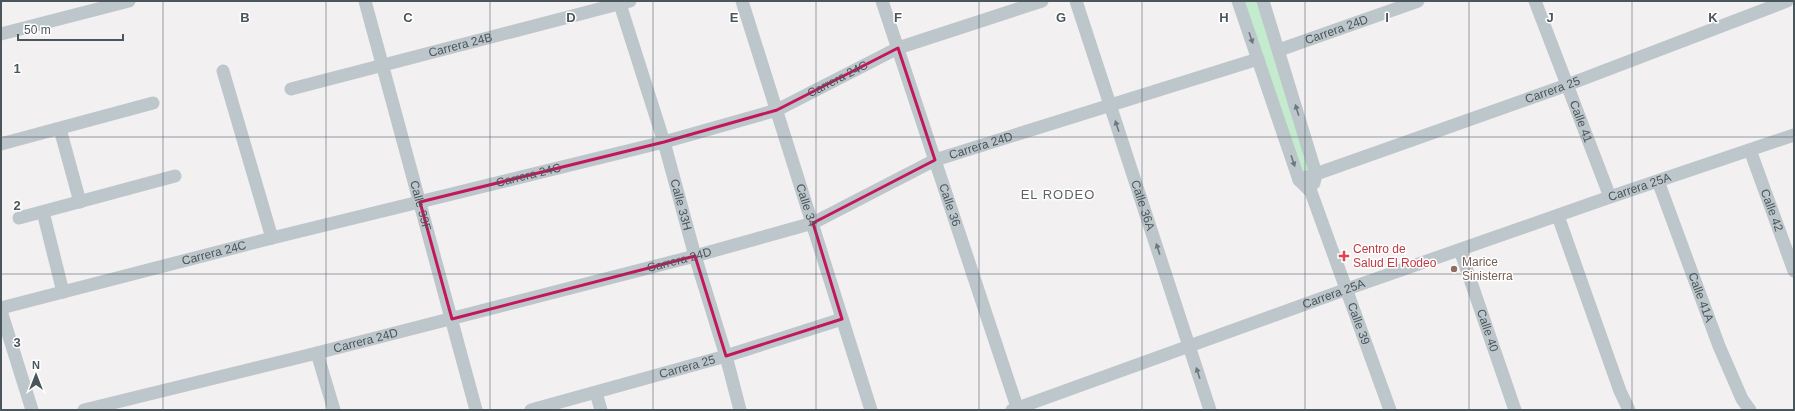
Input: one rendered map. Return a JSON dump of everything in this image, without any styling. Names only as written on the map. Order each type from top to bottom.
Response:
[{"type":"street","points":[[1,34],[129,1]]},
{"type":"street","name":"Calle 33F","points":[[365,1],[476,410]]},
{"type":"street","name":"Calle 34","points":[[742,1],[871,410]]},
{"type":"street","name":"Calle 36","points":[[882,1],[1015,409]]},
{"type":"street","name":"Carrera 24C","points":[[1,309],[272,238],[664,142],[777,110],[898,48],[1042,1]]},
{"type":"street","name":"Calle 36A","points":[[1076,1],[1210,410]]},
{"type":"street","name":"Calle 39","points":[[1238,1],[1299,180],[1311,192],[1390,410]]},
{"type":"street","points":[[1263,1],[1316,174],[1311,192]]},
{"type":"street","name":"Carrera 24D","points":[[1279,50],[1418,1]]},
{"type":"street","name":"Calle 41","points":[[1535,1],[1610,197]]},
{"type":"street","name":"Carrera 25","points":[[1316,174],[1567,85],[1787,1]]},
{"type":"street","name":"Carrera 24B","points":[[291,89],[623,2]]},
{"type":"street","name":"Calle 33H","points":[[623,2],[664,142],[695,256],[726,356],[740,410]]},
{"type":"street","name":"Carrera 24D","points":[[84,410],[452,319],[695,256],[813,223],[935,160],[1258,59]]},
{"type":"street","points":[[223,71],[272,238]]},
{"type":"street","points":[[1,144],[153,103]]},
{"type":"street","points":[[60,129],[80,202]]},
{"type":"street","name":"Carrera 25A","points":[[1015,409],[1347,289],[1610,197],[1794,135]]},
{"type":"street","name":"Calle 42","points":[[1750,150],[1794,271]]},
{"type":"street","points":[[1299,180],[1316,174]]},
{"type":"street","points":[[19,218],[175,176]]},
{"type":"street","name":"Calle 41A","points":[[1658,181],[1719,346],[1742,399],[1750,410]]},
{"type":"street","points":[[43,212],[63,292]]},
{"type":"street","points":[[1558,216],[1620,391],[1629,410]]},
{"type":"street","name":"Calle 40","points":[[1460,250],[1515,410]]},
{"type":"street","points":[[1,309],[32,410]]},
{"type":"street","name":"Carrera 25","points":[[531,410],[726,356],[842,319]]},
{"type":"street","points":[[317,353],[334,410]]},
{"type":"street","points":[[596,393],[601,410]]},
{"type":"highlighted area","points":[[898,48],[935,160],[813,223],[842,319],[726,356],[695,256],[452,319],[420,202],[664,142],[777,110]]},
{"type":"green space","points":[[1238,1],[1263,1],[1316,174],[1299,180]]},
{"type":"place","name":"Centro de Salud El Rodeo","points":[[1344,256]]},
{"type":"place","name":"Marice Sinisterra","points":[[1454,269]]},
{"type":"district","name":"EL RODEO","points":[[1058,194]]}]
